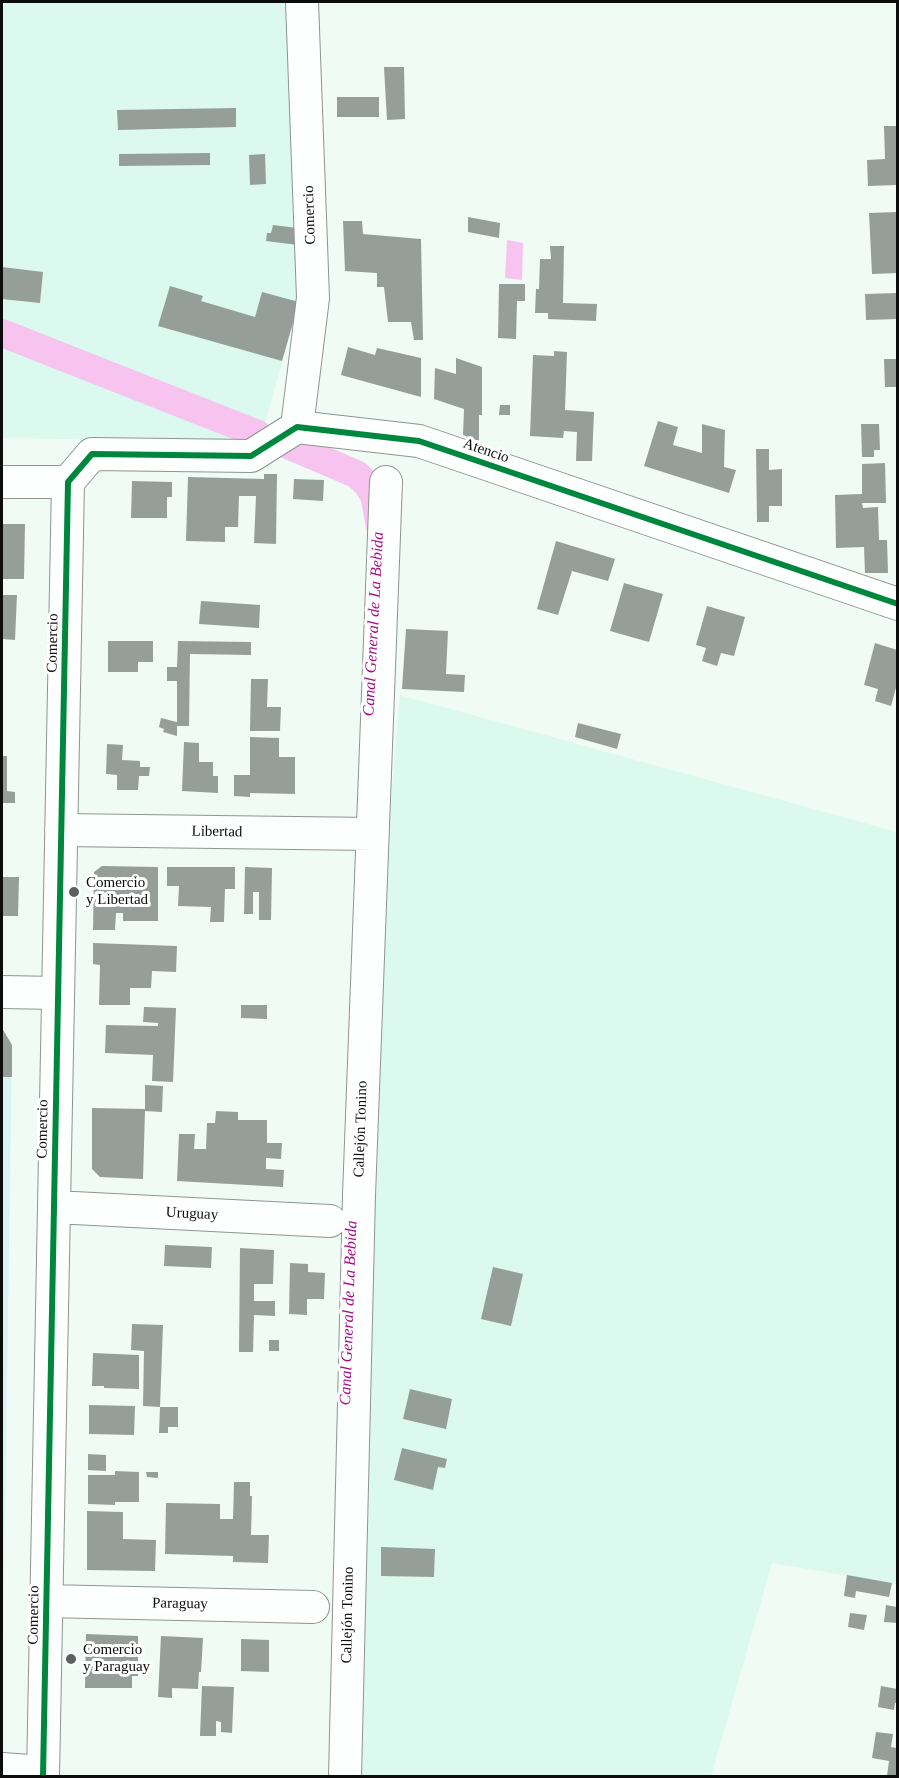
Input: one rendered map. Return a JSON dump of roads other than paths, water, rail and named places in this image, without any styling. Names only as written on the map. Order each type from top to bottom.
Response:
[{"type":"street","name":"Comercio","points":[[297,427],[313,298],[302,2]]},
{"type":"street","points":[[2,482],[68,482],[92,454],[251,456],[297,427]]},
{"type":"street","name":"Atencio","points":[[297,427],[419,441],[897,604]]},
{"type":"street","name":"Comercio","points":[[43,1774],[68,482]]},
{"type":"street","name":"Callejón Tonino","points":[[345,1776],[358,1195],[386,482]]},
{"type":"street","name":"Libertad","points":[[61,830],[372,834]]},
{"type":"street","points":[[2,992],[58,993]]},
{"type":"street","name":"Uruguay","points":[[54,1207],[330,1221]]},
{"type":"street","name":"Paraguay","points":[[46,1601],[313,1607]]},
{"type":"street","points":[[2,1769],[43,1774]]},
{"type":"waterway","name":"Canal General de La Bebida","points":[[2,333],[258,434]]},
{"type":"waterway","name":"Canal General de La Bebida","points":[[288,445],[356,474],[374,495],[380,526]]},
{"type":"place","name":"Comercio y Libertad","points":[[74,892]]},
{"type":"place","name":"Comercio y Paraguay","points":[[71,1659]]}]
